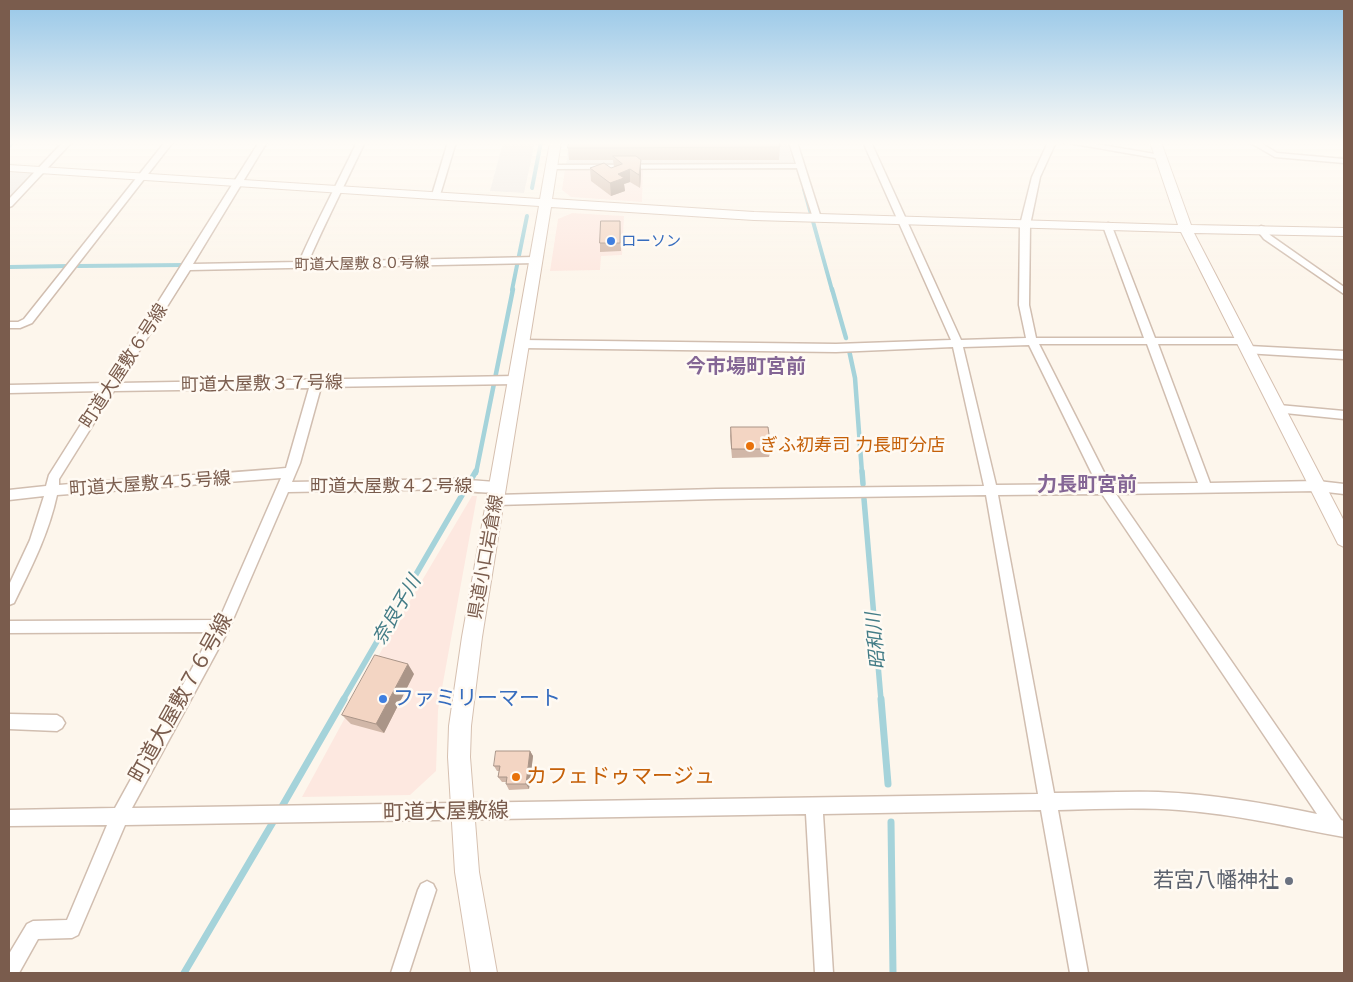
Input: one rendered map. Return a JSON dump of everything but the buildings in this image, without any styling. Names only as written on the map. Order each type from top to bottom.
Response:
[{"type":"main road","points":[[318,188],[813,218],[1344,232]]},
{"type":"main road","name":"県道小口岩倉線","points":[[484,973],[472,908],[462,812],[459,757],[460,726],[469,658],[536,260],[553,203],[553,188]]},
{"type":"main road","points":[[1171,188],[1185,227],[1344,540]]},
{"type":"street","points":[[9,204],[24,188]]},
{"type":"street","points":[[9,325],[20,325],[28,321],[133,188]]},
{"type":"street","name":"町道大屋敷６号線","points":[[9,599],[30,556],[53,491],[53,478],[235,188]]},
{"type":"street","points":[[436,196],[438,188]]},
{"type":"street","points":[[804,188],[813,218]]},
{"type":"street","points":[[887,188],[957,342],[991,490],[1079,973]]},
{"type":"street","points":[[1034,188],[1025,225],[1024,305],[1032,341],[1106,490],[1339,828]]},
{"type":"street","points":[[302,265],[337,189]]},
{"type":"street","points":[[1108,226],[1206,488]]},
{"type":"street","points":[[1262,229],[1267,237],[1344,291]]},
{"type":"street","name":"町道大屋敷８０号線","points":[[187,267],[536,260]]},
{"type":"street","points":[[522,344],[836,348],[957,342],[1150,342],[1246,345],[1344,355]]},
{"type":"street","name":"町道大屋敷３７号線","points":[[9,389],[516,380]]},
{"type":"street","name":"町道大屋敷７６号線","points":[[9,972],[33,930],[72,929],[126,801],[223,626],[291,472],[316,384]]},
{"type":"street","points":[[1279,409],[1344,415]]},
{"type":"street","name":"町道大屋敷４５号線","points":[[9,495],[291,472]]},
{"type":"street","name":"町道大屋敷４２号線","points":[[284,487],[454,484],[497,493],[1106,490],[1318,486],[1344,489]]},
{"type":"street","points":[[9,627],[223,626]]},
{"type":"street","points":[[9,720],[56,723]]},
{"type":"street","name":"町道大屋敷線","points":[[9,818],[1148,800],[1211,803],[1264,811],[1339,828]]},
{"type":"street","points":[[814,806],[824,973]]},
{"type":"street","points":[[400,973],[427,890]]},
{"type":"shaded area","points":[[9,188],[24,188],[9,204]]},
{"type":"shaded area","points":[[491,188],[525,188],[524,193],[490,191]]},
{"type":"shaded area","points":[[562,188],[642,188],[642,202],[571,197],[562,190]]},
{"type":"shaded area","points":[[572,213],[624,216],[622,255],[601,256],[600,270],[550,271],[558,219]]},
{"type":"shaded area","points":[[472,496],[477,496],[438,710],[436,771],[410,795],[302,797],[391,633]]},
{"type":"waterway","name":"昭和川","points":[[804,189],[832,290]]},
{"type":"waterway","name":"奈良子川","points":[[512,290],[527,216]]},
{"type":"waterway","points":[[78,266],[184,265]]},
{"type":"waterway","points":[[9,267],[69,266]]},
{"type":"waterway","name":"奈良子川","points":[[476,473],[513,289]]},
{"type":"waterway","name":"昭和川","points":[[832,289],[846,338]]},
{"type":"waterway","name":"昭和川","points":[[849,350],[855,378],[862,473]]},
{"type":"waterway","name":"奈良子川","points":[[343,700],[476,471]]},
{"type":"waterway","name":"昭和川","points":[[862,471],[863,484]]},
{"type":"waterway","name":"昭和川","points":[[864,499],[881,700]]},
{"type":"waterway","name":"奈良子川","points":[[280,810],[344,699]]},
{"type":"waterway","name":"昭和川","points":[[881,699],[888,784]]},
{"type":"waterway","name":"奈良子川","points":[[184,973],[276,817]]},
{"type":"waterway","name":"昭和川","points":[[891,822],[893,973]]},
{"type":"place","name":"ローソン","points":[[611,241]]},
{"type":"place","name":"ぎふ初寿司 力長町分店","points":[[750,446]]},
{"type":"place","name":"ファミリーマート","points":[[383,699]]},
{"type":"place","name":"カフェドゥマージュ","points":[[516,777]]},
{"type":"place","name":"若宮八幡神社","points":[[1289,881]]},
{"type":"district","name":"今市場町宮前","points":[[746,367]]},
{"type":"district","name":"力長町宮前","points":[[1087,485]]}]
